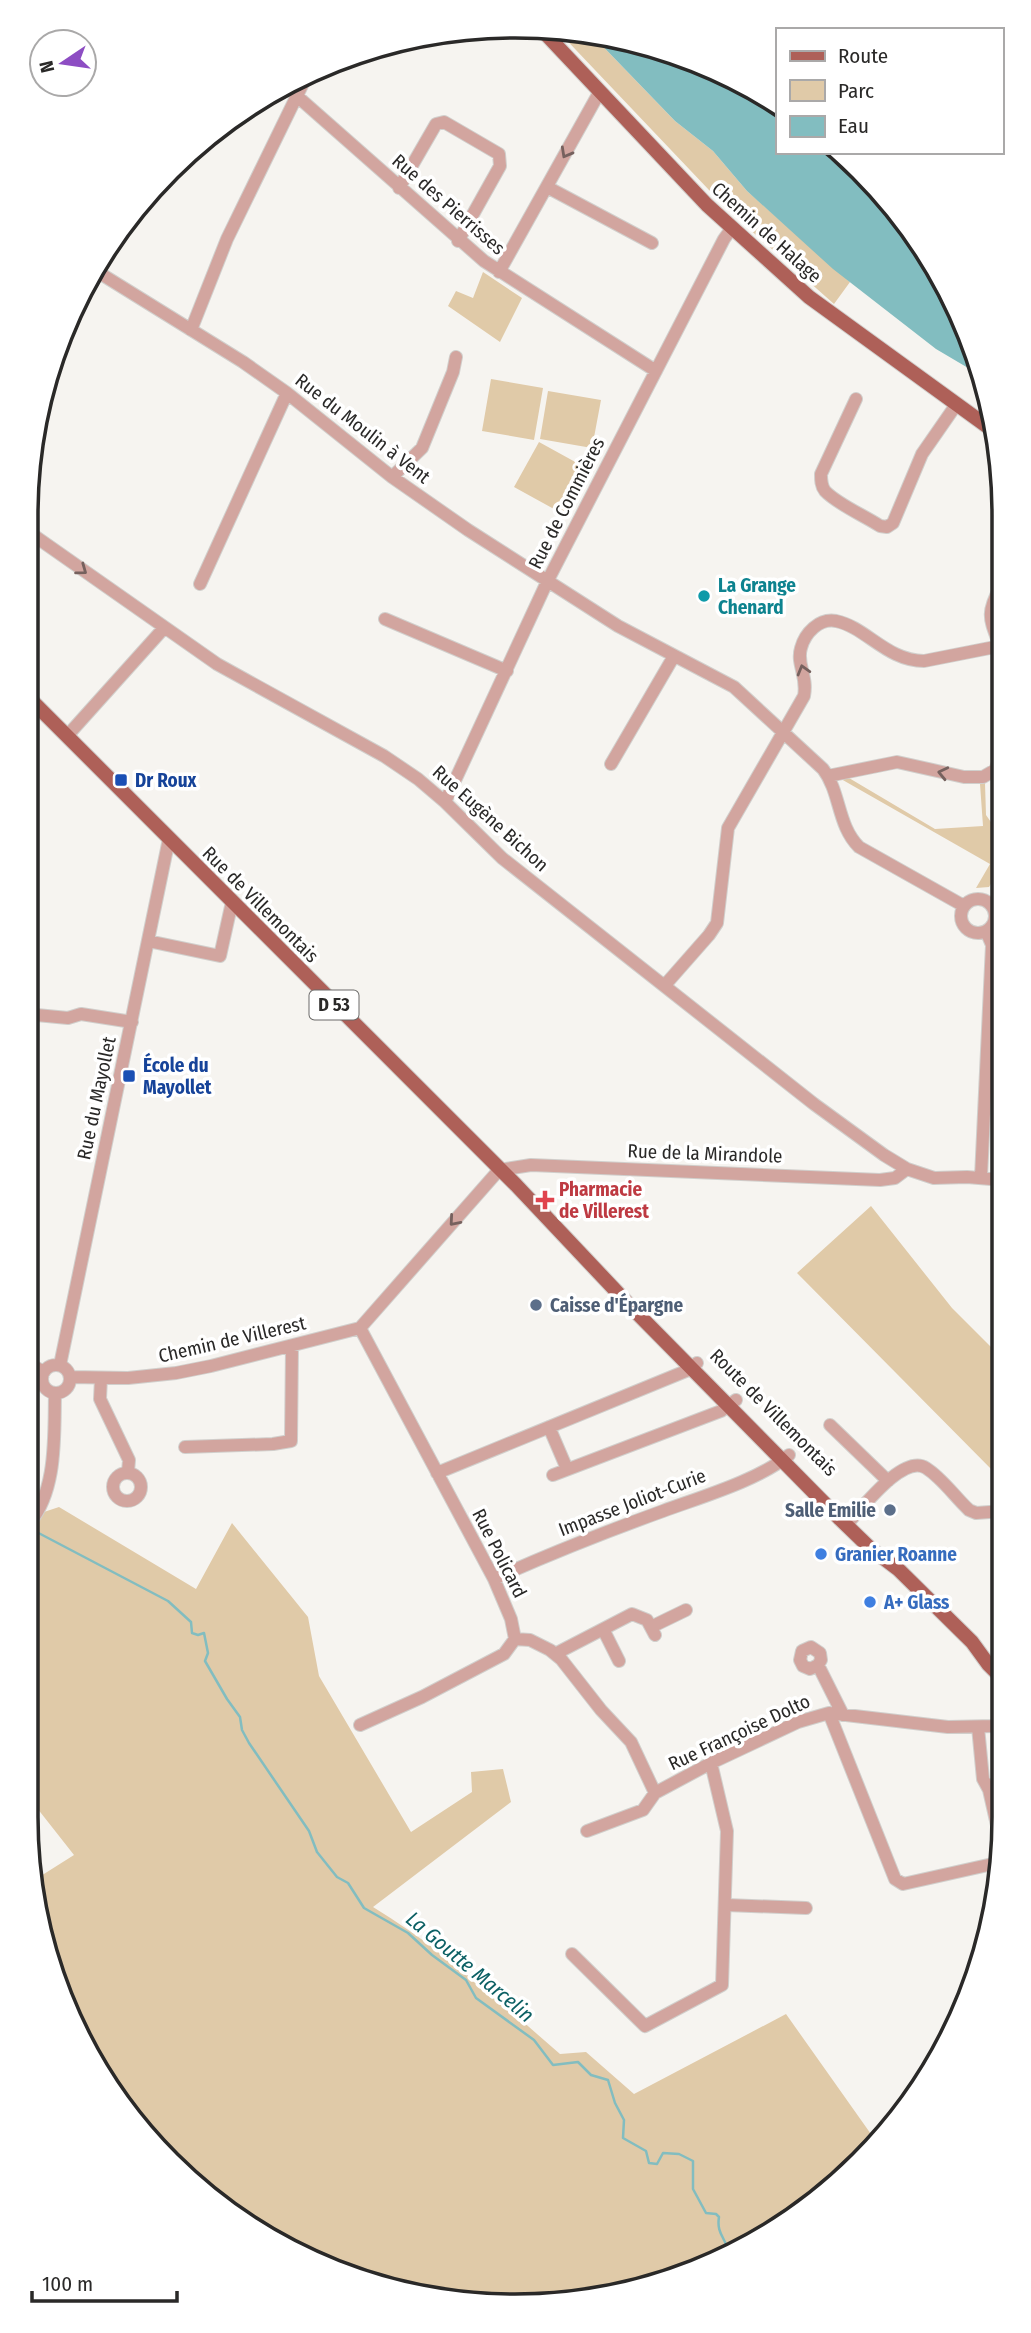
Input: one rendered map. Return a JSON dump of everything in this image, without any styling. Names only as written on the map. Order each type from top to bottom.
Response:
[{"type":"main road","name":"Chemin de Halage","points":[[552,40],[707,205],[809,297],[983,424]]},
{"type":"main road","name":"Rue de Villemontais","points":[[38,707],[499,1170]]},
{"type":"main road","name":"Route de Villemontais","points":[[499,1170],[633,1309],[694,1365],[850,1522],[882,1547],[899,1570],[992,1658]]},
{"type":"main road","name":"Route de Villemontais","points":[[972,1642],[992,1668]]},
{"type":"street","points":[[191,330],[227,239],[301,90]]},
{"type":"street","points":[[499,272],[600,93]]},
{"type":"street","name":"Rue des Pierrisses","points":[[298,97],[458,241],[499,272],[656,371]]},
{"type":"street","points":[[399,188],[436,124],[444,122],[499,154],[500,166],[458,241]]},
{"type":"street","points":[[547,187],[652,243]]},
{"type":"street","name":"Rue de Commières","points":[[445,802],[547,582],[723,239],[732,228]]},
{"type":"street","name":"Rue du Moulin à Vent","points":[[103,275],[243,362],[287,393],[392,477],[547,582],[744,694],[828,775]]},
{"type":"street","points":[[392,477],[422,447],[453,372],[456,357]]},
{"type":"street","points":[[200,584],[287,393]]},
{"type":"street","points":[[856,399],[821,474],[821,484],[834,498],[880,526],[887,527],[893,523],[922,453],[956,405]]},
{"type":"street","name":"Rue Eugène Bichon","points":[[38,539],[217,664],[384,755],[418,779],[502,858],[814,1104],[907,1169]]},
{"type":"street","points":[[385,619],[507,671]]},
{"type":"street","points":[[666,985],[717,923],[728,828],[804,696],[807,685],[800,663],[800,650],[809,632],[823,622],[845,624],[893,653],[913,661],[992,648]]},
{"type":"street","points":[[67,736],[164,628]]},
{"type":"street","points":[[611,764],[674,656]]},
{"type":"street","points":[[964,906],[859,847],[847,832],[828,775],[897,762],[964,777],[983,777],[992,771]]},
{"type":"street","name":"Rue du Mayollet","points":[[60,1365],[169,839]]},
{"type":"street","points":[[992,906],[985,900],[973,899],[964,906],[961,917],[965,928],[975,933],[992,929]]},
{"type":"street","points":[[148,941],[220,956],[232,902]]},
{"type":"street","points":[[981,1177],[992,945]]},
{"type":"street","points":[[38,1015],[68,1018],[81,1014],[132,1022]]},
{"type":"street","points":[[986,1075],[992,1075]]},
{"type":"street","name":"Rue de la Mirandole","points":[[499,1170],[531,1165],[880,1180],[895,1178],[907,1169]]},
{"type":"street","points":[[907,1169],[934,1178],[992,1178]]},
{"type":"street","points":[[360,1328],[499,1170]]},
{"type":"street","name":"Chemin de Villerest","points":[[70,1377],[100,1378],[176,1373],[360,1328]]},
{"type":"street","name":"Rue Policard","points":[[360,1328],[494,1579],[512,1619],[515,1639]]},
{"type":"street","points":[[185,1447],[291,1441],[292,1346]]},
{"type":"street","points":[[53,1365],[60,1365],[67,1370],[69,1384],[65,1390],[55,1393],[43,1383],[44,1372],[53,1365]]},
{"type":"street","points":[[437,1473],[694,1365]]},
{"type":"street","points":[[38,1369],[44,1372]]},
{"type":"street","points":[[100,1378],[100,1399],[130,1461],[128,1472]]},
{"type":"street","points":[[38,1507],[47,1491],[54,1438],[55,1393]]},
{"type":"street","points":[[553,1475],[721,1411],[732,1403]]},
{"type":"street","points":[[830,1425],[888,1481]]},
{"type":"street","points":[[549,1427],[567,1469]]},
{"type":"street","name":"Impasse Joliot-Curie","points":[[494,1579],[569,1545],[724,1488],[786,1457]]},
{"type":"street","points":[[850,1522],[888,1481],[905,1467],[920,1465],[927,1468],[969,1510],[976,1513],[992,1512]]},
{"type":"street","points":[[555,1654],[632,1614],[647,1620],[653,1631],[686,1610]]},
{"type":"street","points":[[603,1629],[619,1661]]},
{"type":"street","points":[[360,1725],[422,1698],[504,1654],[515,1639],[530,1640],[555,1654],[631,1742],[655,1793]]},
{"type":"street","points":[[818,1665],[843,1715]]},
{"type":"street","points":[[829,1713],[895,1879],[903,1884],[989,1865]]},
{"type":"street","name":"Rue Françoise Dolto","points":[[587,1831],[643,1810],[655,1793],[711,1763],[798,1722],[829,1713],[948,1727],[992,1726]]},
{"type":"street","points":[[978,1727],[983,1779],[992,1804]]},
{"type":"street","points":[[572,1954],[645,2026],[722,1985],[727,1831],[711,1763]]},
{"type":"street","points":[[726,1905],[806,1908]]},
{"type":"green space","points":[[568,42],[604,47],[675,121],[713,151],[747,191],[850,282],[834,304],[728,210]]},
{"type":"green space","points":[[483,272],[522,298],[500,342],[448,306],[456,291],[473,298]]},
{"type":"green space","points":[[491,379],[543,388],[534,440],[482,431]]},
{"type":"green space","points":[[548,391],[601,400],[592,448],[540,439]]},
{"type":"green space","points":[[539,442],[588,469],[563,514],[514,487]]},
{"type":"green space","points":[[849,778],[935,829],[983,826],[980,784],[985,783],[986,815],[992,824],[992,882],[989,887],[976,888],[990,864],[841,779]]},
{"type":"green space","points":[[871,1206],[952,1308],[992,1348],[992,1470],[797,1273]]},
{"type":"green space","points":[[59,1507],[196,1589],[232,1523],[308,1617],[319,1676],[411,1832],[472,1792],[471,1772],[503,1769],[511,1802],[373,1907],[446,1958],[560,2054],[586,2052],[634,2094],[786,2014],[871,2135],[853,2155],[806,2196],[754,2231],[726,2245],[669,2269],[639,2278],[547,2293],[453,2290],[362,2269],[277,2231],[225,2196],[178,2155],[119,2083],[102,2056],[75,2000],[55,1941],[43,1875],[74,1855],[38,1809],[38,1514]]},
{"type":"water","points":[[604,47],[669,64],[754,102],[776,116],[776,154],[826,154],[830,157],[874,201],[912,250],[943,305],[969,368],[936,349],[833,269],[747,191],[713,151],[675,121]]},
{"type":"waterway","name":"La Goutte Marcelin","points":[[38,1533],[168,1601],[191,1622],[192,1633],[204,1633],[208,1653],[205,1661],[240,1717],[242,1730],[249,1743],[309,1831],[317,1852],[337,1877],[348,1883],[364,1908],[408,1933],[466,1980],[476,1998],[534,2040],[553,2065],[578,2062],[591,2075],[608,2080],[624,2120],[623,2138],[646,2151],[649,2163],[657,2164],[663,2153],[679,2154],[693,2161],[693,2189],[706,2213],[719,2217],[720,2232],[726,2245]]},
{"type":"place","name":"La Grange Chenard","points":[[704,596]]},
{"type":"place","name":"Dr Roux","points":[[121,780]]},
{"type":"place","name":"École du Mayollet","points":[[129,1076]]},
{"type":"place","name":"Pharmacie de Villerest","points":[[545,1200]]},
{"type":"place","name":"Caisse d'Épargne","points":[[536,1305]]},
{"type":"place","name":"Salle Emilie","points":[[890,1510]]},
{"type":"place","name":"Granier Roanne","points":[[821,1554]]},
{"type":"place","name":"A+ Glass","points":[[870,1602]]}]
